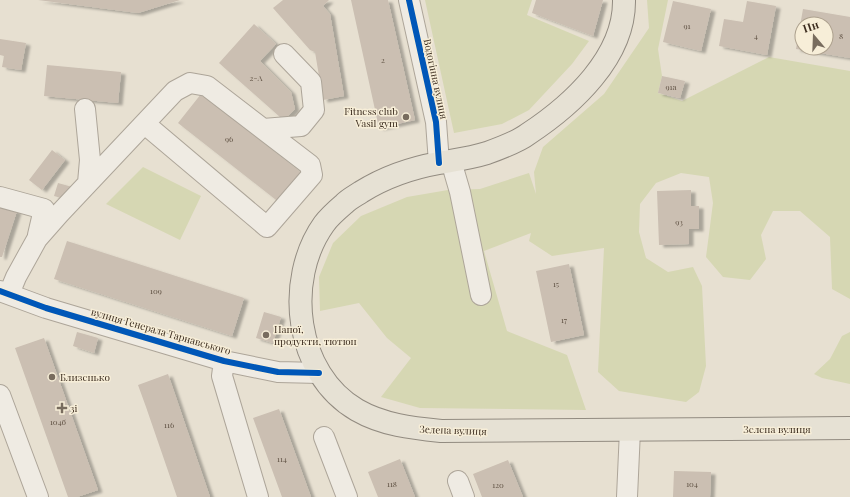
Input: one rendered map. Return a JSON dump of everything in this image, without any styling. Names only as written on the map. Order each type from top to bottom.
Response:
[{"type":"main road","name":"Зелена вулиця","points":[[624,0],[624,11],[616,40],[596,74],[565,107],[527,135],[487,152],[410,170],[377,182],[345,202],[324,224],[310,250],[302,278],[301,305],[305,341],[319,373],[331,388],[357,410],[378,420],[409,428],[441,431],[850,428]]},
{"type":"street","name":"Водогінна вулиця","points":[[409,0],[445,162],[460,192],[481,295]]},
{"type":"street","points":[[263,129],[301,126],[314,110],[311,82],[284,54]]},
{"type":"street","points":[[2,292],[16,278],[37,239],[59,214],[175,92],[190,83],[207,86],[310,165],[312,175],[267,227],[145,124]]},
{"type":"street","points":[[85,109],[90,160],[88,183]]},
{"type":"street","points":[[0,197],[44,209],[37,239]]},
{"type":"street","name":"вулиця Генерала Тарнавського","points":[[2,292],[137,340],[224,361],[278,372],[319,373]]},
{"type":"street","points":[[224,361],[222,376],[258,497]]},
{"type":"street","points":[[0,395],[38,497]]},
{"type":"street","points":[[627,497],[630,430]]},
{"type":"street","points":[[324,437],[347,497]]},
{"type":"green space","points":[[425,0],[532,0],[527,15],[589,41],[572,64],[529,110],[502,124],[454,133]]},
{"type":"green space","points":[[647,0],[668,0],[658,49],[662,76],[658,93],[682,101],[769,57],[850,71],[850,299],[832,289],[830,237],[800,211],[773,211],[761,235],[766,259],[750,280],[723,277],[706,257],[713,203],[709,177],[681,173],[656,183],[640,204],[639,232],[646,258],[668,272],[693,267],[702,286],[706,366],[699,392],[686,402],[619,391],[598,372],[604,248],[552,256],[529,241],[531,233],[484,251],[507,331],[567,355],[586,410],[420,408],[381,397],[411,358],[387,338],[359,303],[320,311],[319,277],[333,243],[361,216],[407,197],[448,190],[480,189],[529,173],[536,194],[534,172],[543,147],[604,94],[649,28]]},
{"type":"green space","points":[[143,167],[201,196],[180,240],[106,204]]},
{"type":"green space","points":[[850,332],[850,384],[822,378],[814,374],[830,359],[842,336]]},
{"type":"building","points":[[38,0],[180,0],[138,13]]},
{"type":"building","points":[[283,0],[329,0],[323,6],[330,14],[344,96],[323,100],[315,52],[310,50],[273,8]]},
{"type":"building","points":[[351,0],[388,0],[415,120],[379,128]]},
{"type":"building","points":[[536,0],[603,0],[593,36],[532,13]]},
{"type":"building","points":[[673,1],[711,9],[701,51],[663,42]]},
{"type":"building","points":[[747,1],[776,6],[767,55],[719,46],[724,19],[743,22]]},
{"type":"building","points":[[803,9],[850,17],[850,58],[834,55],[834,16],[802,16]]},
{"type":"building","points":[[254,24],[276,44],[260,61],[291,92],[295,109],[288,116],[280,117],[219,63]]},
{"type":"building","points":[[0,39],[26,43],[21,70],[2,67],[4,56],[0,55]]},
{"type":"building","points":[[47,65],[121,72],[118,103],[44,96]]},
{"type":"building","points":[[662,76],[685,81],[680,98],[658,93]]},
{"type":"building","points":[[201,94],[303,174],[280,203],[178,123]]},
{"type":"building","points":[[52,150],[65,160],[42,190],[29,180]]},
{"type":"building","points":[[58,183],[72,187],[69,200],[54,196]]},
{"type":"building","points":[[691,190],[691,206],[699,206],[699,229],[689,229],[689,244],[659,245],[657,191]]},
{"type":"building","points":[[0,205],[17,211],[2,257],[0,257]]},
{"type":"building","points":[[67,241],[244,298],[232,336],[54,279]]},
{"type":"building","points":[[569,264],[584,335],[551,342],[536,271]]},
{"type":"building","points":[[264,312],[281,317],[273,343],[256,338]]},
{"type":"building","points":[[77,332],[98,338],[94,353],[73,346]]},
{"type":"building","points":[[44,338],[98,490],[77,497],[68,497],[15,348]]},
{"type":"building","points":[[168,374],[210,497],[177,497],[138,385]]},
{"type":"building","points":[[279,409],[311,497],[282,497],[253,418]]},
{"type":"building","points":[[400,459],[415,497],[378,497],[368,472]]},
{"type":"building","points":[[508,460],[523,497],[482,497],[473,474]]},
{"type":"building","points":[[674,471],[711,472],[710,497],[673,497]]},
{"type":"cycle path","points":[[409,0],[436,122],[439,163]]},
{"type":"cycle path","points":[[0,291],[46,308],[224,361],[278,372],[319,373]]},
{"type":"place","name":"Fitness club Vasil gym","points":[[406,117]]},
{"type":"place","name":"Напої, продукти, тютюн","points":[[266,335]]},
{"type":"place","name":"Близенько","points":[[52,377]]},
{"type":"place","name":"3і","points":[[62,408]]}]
